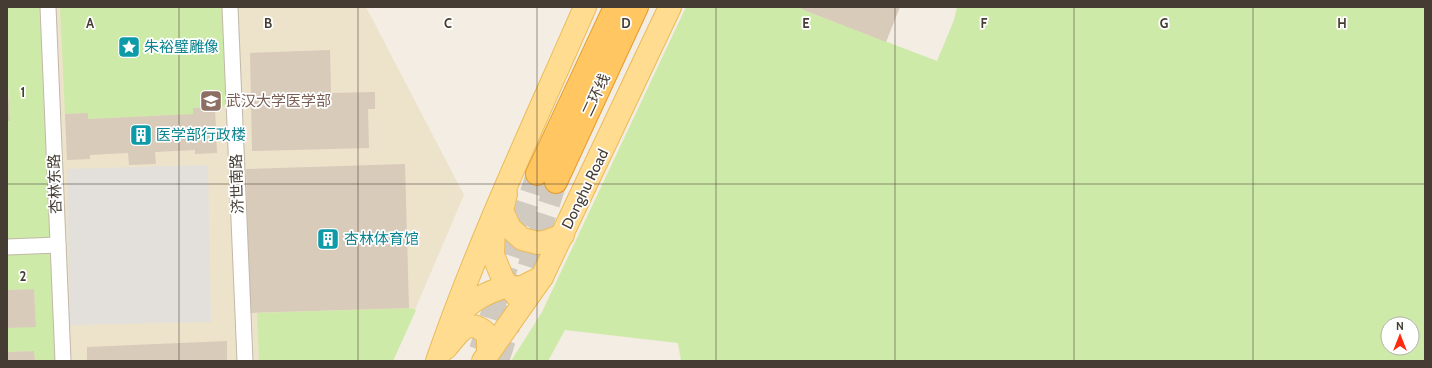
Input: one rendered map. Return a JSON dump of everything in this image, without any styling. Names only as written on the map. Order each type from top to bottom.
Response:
[{"type":"highway","name":"二环线","points":[[615,7],[546,178],[637,7]]},
{"type":"main road","points":[[438,359],[494,212],[586,7]]},
{"type":"main road","name":"Donghu Road","points":[[486,357],[542,277],[670,7]]},
{"type":"main road","points":[[512,172],[502,211],[510,228],[522,239],[538,242],[547,241],[562,235]]},
{"type":"main road","points":[[494,212],[493,255],[503,280],[516,296],[518,311]]},
{"type":"main road","points":[[454,318],[472,302],[492,290],[508,286],[520,288],[542,277]]},
{"type":"main road","points":[[438,359],[463,328],[472,326],[481,328],[488,335],[486,357]]},
{"type":"street","name":"杏林东路","points":[[48,7],[63,361]]},
{"type":"street","name":"济世南路","points":[[230,7],[244,361]]},
{"type":"street","points":[[7,247],[58,245]]},
{"type":"shaded area","name":"武汉大学医学部","points":[[7,7],[366,7],[464,195],[393,361],[7,361]]},
{"type":"shaded area","points":[[208,165],[211,322],[70,325],[67,169]]},
{"type":"green space","points":[[7,7],[42,7],[56,361],[35,361],[34,351],[7,352],[7,328],[36,326],[34,289],[7,290],[7,121],[10,121],[7,71]]},
{"type":"green space","points":[[60,7],[223,7],[227,106],[193,108],[193,114],[88,119],[87,113],[65,114]]},
{"type":"green space","points":[[686,7],[801,7],[801,9],[937,61],[954,20],[957,7],[1425,7],[1425,361],[681,361],[678,343],[565,330],[548,361],[511,361],[542,312]]},
{"type":"green space","points":[[409,308],[416,310],[393,361],[259,361],[257,313]]},
{"type":"building","points":[[801,7],[900,7],[886,42],[801,9]]},
{"type":"building","points":[[330,50],[331,93],[375,92],[375,109],[368,109],[369,148],[252,151],[250,53]]},
{"type":"building","points":[[8,93],[10,121],[7,121]]},
{"type":"building","name":"医学部行政楼","points":[[215,107],[217,153],[195,154],[195,150],[155,152],[156,164],[129,165],[128,153],[90,155],[90,159],[67,160],[65,114],[88,113],[88,119],[193,114],[193,108]]},
{"type":"building","name":"杏林体育馆","points":[[405,164],[409,308],[250,313],[246,169]]},
{"type":"building","points":[[34,289],[36,327],[7,328],[7,290]]},
{"type":"building","points":[[227,341],[227,361],[87,361],[87,347]]},
{"type":"building","points":[[34,351],[35,361],[7,361],[7,352]]},
{"type":"tunnel","points":[[480,350],[537,174]]},
{"type":"tunnel","points":[[498,361],[556,182]]},
{"type":"place","name":"朱裕璧雕像","points":[[129,47]]},
{"type":"place","name":"武汉大学医学部","points":[[211,101]]},
{"type":"place","name":"医学部行政楼","points":[[141,135]]},
{"type":"place","name":"杏林体育馆","points":[[328,239]]}]
